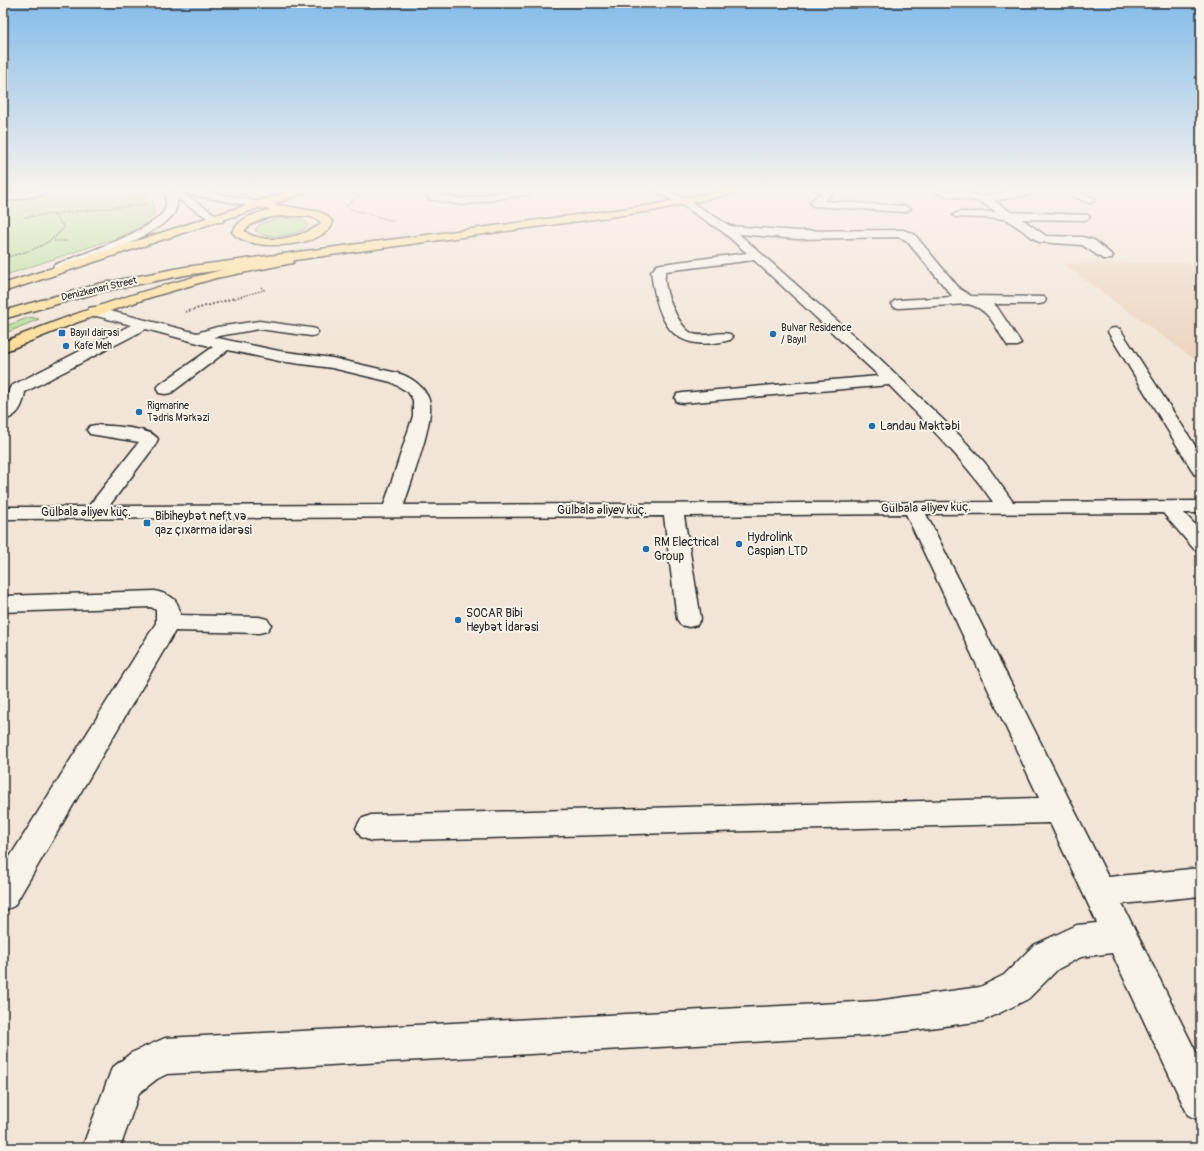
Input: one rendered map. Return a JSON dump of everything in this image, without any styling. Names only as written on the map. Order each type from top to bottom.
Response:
[{"type":"main road","points":[[3,288],[140,245]]},
{"type":"main road","points":[[138,280],[273,245]]},
{"type":"main road","points":[[286,245],[320,247],[358,245]]},
{"type":"main road","name":"Denizkenari Street","points":[[3,315],[62,298],[138,280],[216,267],[374,245]]},
{"type":"main road","points":[[3,347],[94,310],[225,272],[376,245]]},
{"type":"street","points":[[36,278],[113,245]]},
{"type":"street","points":[[744,245],[922,407],[968,456],[1006,506]]},
{"type":"street","points":[[916,245],[955,292],[968,300],[983,304],[992,310],[1013,342]]},
{"type":"street","points":[[1092,245],[1107,256]]},
{"type":"street","points":[[725,337],[689,337],[680,331],[672,321],[667,311],[658,272],[662,268],[756,256]]},
{"type":"street","points":[[899,304],[968,300],[1039,300]]},
{"type":"street","points":[[94,310],[225,345],[279,356],[332,363],[397,378],[414,389],[421,400],[422,416],[392,511]]},
{"type":"street","points":[[3,415],[15,405],[17,390],[144,324]]},
{"type":"street","points":[[198,338],[217,331],[259,325],[311,332]]},
{"type":"street","points":[[1115,332],[1201,470]]},
{"type":"street","points":[[165,389],[225,345]]},
{"type":"street","points":[[683,398],[892,380]]},
{"type":"street","points":[[94,512],[148,443],[149,439],[137,435],[96,430]]},
{"type":"street","name":"Gülbala Əliyev küç.","points":[[3,513],[913,509],[1006,506],[1201,507]]},
{"type":"street","points":[[1167,506],[1201,544]]},
{"type":"street","points":[[913,509],[1201,1102]]},
{"type":"street","points":[[674,510],[689,619]]},
{"type":"street","points":[[3,896],[168,623],[168,606],[155,599],[6,607]]},
{"type":"street","points":[[168,623],[259,625]]},
{"type":"street","points":[[371,828],[1060,810]]},
{"type":"street","points":[[1099,892],[1201,882]]},
{"type":"street","points":[[101,1148],[125,1081],[144,1066],[165,1056],[876,1018],[983,1004],[1016,987],[1046,958],[1077,941],[1121,936]]},
{"type":"path","points":[[3,258],[27,252],[44,245]]},
{"type":"path","points":[[144,324],[264,290]]},
{"type":"shaded area","points":[[1201,263],[1201,364],[1063,264]]},
{"type":"green space","points":[[3,245],[96,245],[3,276]]},
{"type":"green space","points":[[30,317],[39,319],[3,334],[3,327]]},
{"type":"place","name":"Bayıl dairəsi","points":[[62,333]]},
{"type":"place","name":"Bulvar Residence / Bayıl","points":[[773,334]]},
{"type":"place","name":"Kafe Meh","points":[[66,346]]},
{"type":"place","name":"Rigmarine Tədris Mərkəzi","points":[[139,412]]},
{"type":"place","name":"Landau Məktəbi","points":[[872,426]]},
{"type":"place","name":"Bibiheybət neft və qaz çıxarma idarəsi","points":[[147,523]]},
{"type":"place","name":"Hydrolink Caspian LTD","points":[[739,544]]},
{"type":"place","name":"RM Electrical Group","points":[[646,549]]},
{"type":"place","name":"SOCAR Bibi Heybət İdarəsi","points":[[458,620]]}]
